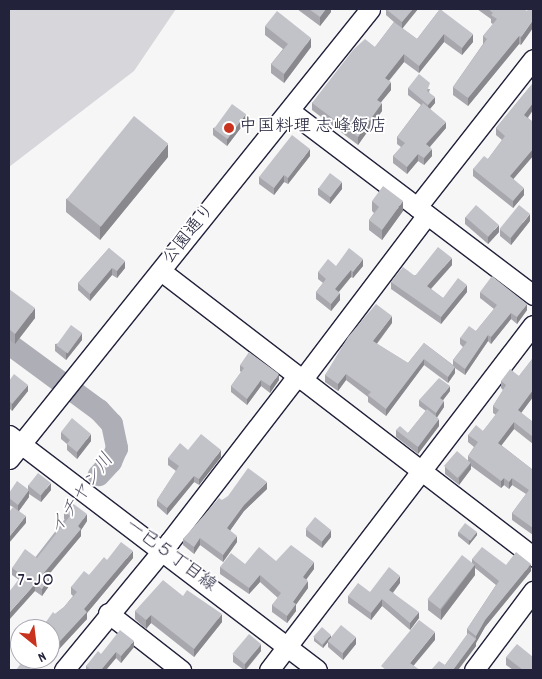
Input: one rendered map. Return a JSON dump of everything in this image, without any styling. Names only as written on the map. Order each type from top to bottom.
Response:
[{"type":"street","name":"公園通り","points":[[9,459],[15,439],[61,396],[370,9]]},
{"type":"street","points":[[64,670],[299,378],[533,59]]},
{"type":"street","points":[[290,111],[533,295]]},
{"type":"street","points":[[161,271],[533,556]]},
{"type":"street","points":[[269,670],[533,325]]},
{"type":"street","name":"一已５丁目線","points":[[15,439],[318,670]]},
{"type":"street","points":[[474,670],[533,591]]},
{"type":"street","points":[[108,613],[182,670]]},
{"type":"shaded area","points":[[9,9],[176,9],[134,71],[9,167]]},
{"type":"building","points":[[309,9],[326,9],[320,17]]},
{"type":"building","points":[[386,9],[413,9],[402,22]]},
{"type":"building","points":[[440,9],[473,34],[462,48],[444,34],[419,66],[404,54],[385,78],[391,82],[377,100],[382,103],[358,137],[312,103],[353,50],[365,39],[375,47],[394,22],[417,39]]},
{"type":"building","points":[[488,9],[524,9],[527,11],[528,9],[533,9],[533,20],[521,37],[519,36],[468,98],[453,87],[487,39],[483,36],[497,19],[491,15],[493,13]]},
{"type":"building","points":[[277,11],[311,38],[284,74],[271,64],[288,44],[265,26]]},
{"type":"building","points":[[419,74],[430,83],[427,91],[435,97],[428,105],[408,88]]},
{"type":"building","points":[[533,83],[533,103],[524,115],[533,122],[533,149],[510,176],[524,188],[513,201],[473,169],[484,156],[488,159],[505,136],[496,128]]},
{"type":"building","points":[[423,103],[446,122],[426,144],[432,149],[424,158],[418,154],[407,167],[393,156],[405,143],[397,137]]},
{"type":"building","name":"中国料理 志峰飯店","points":[[232,104],[246,114],[228,139],[214,129]]},
{"type":"building","points":[[134,116],[168,144],[101,227],[67,199]]},
{"type":"building","points":[[292,135],[310,149],[288,178],[284,175],[274,188],[259,177]]},
{"type":"building","points":[[330,173],[342,182],[331,197],[319,188]]},
{"type":"building","points":[[383,186],[403,201],[382,230],[369,220],[379,207],[372,201]]},
{"type":"building","points":[[476,205],[499,225],[488,237],[466,217]]},
{"type":"building","points":[[519,205],[530,214],[510,238],[499,229]]},
{"type":"building","points":[[438,247],[452,258],[427,286],[443,298],[458,278],[467,285],[441,317],[391,282],[403,267],[415,276]]},
{"type":"building","points":[[109,248],[125,261],[117,271],[112,268],[90,294],[78,283]]},
{"type":"building","points":[[349,248],[363,259],[353,272],[351,270],[335,289],[340,293],[331,304],[316,292],[326,279],[318,272],[328,259],[336,266]]},
{"type":"building","points":[[492,276],[527,304],[517,317],[511,313],[491,337],[488,335],[465,369],[453,360],[467,342],[460,338],[469,326],[476,331],[497,305],[480,292]]},
{"type":"building","points":[[9,289],[35,308],[15,334],[9,329]]},
{"type":"building","points":[[376,304],[392,316],[373,341],[408,363],[424,343],[455,367],[448,377],[424,359],[386,409],[368,395],[371,392],[346,374],[338,384],[325,375],[348,337]]},
{"type":"building","points":[[71,325],[82,333],[68,353],[56,345]]},
{"type":"building","points":[[249,352],[279,374],[270,386],[261,380],[247,399],[231,386],[244,368],[240,365]]},
{"type":"building","points":[[533,358],[533,390],[518,410],[533,422],[533,437],[514,422],[498,443],[533,470],[533,528],[512,513],[529,490],[512,478],[509,482],[504,478],[501,481],[468,456],[478,442],[468,435],[476,425],[483,431],[499,410],[493,406],[506,385],[501,381],[510,369],[519,376]]},
{"type":"building","points":[[14,374],[28,385],[12,404],[9,401],[9,381]]},
{"type":"building","points":[[439,378],[450,386],[440,398],[444,401],[436,413],[419,400]]},
{"type":"building","points":[[427,409],[439,419],[418,447],[396,430],[400,426],[408,433]]},
{"type":"building","points":[[72,418],[91,434],[77,452],[67,444],[70,440],[61,432]]},
{"type":"building","points":[[201,434],[221,450],[199,479],[194,476],[167,508],[157,500],[179,466],[168,458],[180,443],[188,450]]},
{"type":"building","points":[[457,451],[471,463],[457,478],[444,466]]},
{"type":"building","points":[[248,468],[267,482],[244,505],[227,528],[237,536],[223,555],[200,538],[194,547],[183,539],[219,498],[222,500],[228,496]]},
{"type":"building","points":[[38,473],[51,483],[41,495],[28,486]]},
{"type":"building","points":[[17,481],[29,490],[18,505],[9,498],[9,493]]},
{"type":"building","points":[[71,502],[87,514],[78,526],[81,529],[43,574],[49,578],[42,589],[35,584],[9,613],[9,592],[22,575],[12,568],[25,549],[37,558],[70,516],[64,511]]},
{"type":"building","points":[[13,507],[26,516],[9,537],[9,512]]},
{"type":"building","points":[[315,517],[331,530],[322,542],[306,529]]},
{"type":"building","points":[[465,523],[477,532],[470,541],[458,532]]},
{"type":"building","points":[[121,542],[133,551],[84,609],[87,612],[60,641],[60,619],[48,619],[53,612],[55,614],[64,607],[77,592],[71,587],[84,571],[89,575],[104,557],[107,560]]},
{"type":"building","points":[[291,545],[314,562],[303,577],[308,581],[293,602],[296,604],[287,616],[272,605],[281,593],[260,575],[249,588],[220,567],[231,553],[245,564],[259,547],[276,561]]},
{"type":"building","points":[[482,547],[506,565],[516,552],[531,564],[485,620],[476,636],[467,629],[499,581],[472,559]]},
{"type":"building","points":[[462,555],[475,565],[440,609],[428,599]]},
{"type":"building","points":[[389,567],[400,576],[389,590],[419,612],[410,623],[382,599],[371,613],[348,596],[358,583],[370,592]]},
{"type":"building","points":[[163,580],[183,596],[187,590],[222,614],[194,649],[151,615],[146,620],[135,611]]},
{"type":"building","points":[[419,620],[435,632],[410,663],[420,670],[386,670],[381,666]]},
{"type":"building","points":[[341,625],[356,637],[343,653],[328,641]]},
{"type":"building","points":[[322,627],[331,635],[322,645],[313,637]]},
{"type":"building","points":[[120,630],[134,641],[121,656],[116,652],[101,670],[88,670],[89,668],[86,666],[98,651],[101,654]]},
{"type":"building","points":[[468,633],[476,639],[453,670],[431,670],[439,661],[445,665]]},
{"type":"building","points":[[249,634],[261,644],[245,664],[232,654]]},
{"type":"building","points":[[517,644],[533,657],[533,670],[523,670],[506,657]]},
{"type":"waterway","name":"イチヤン川","points":[[9,344],[99,410],[112,424],[117,448],[111,462],[99,475]]},
{"type":"waterway","name":"イチヤン川","points":[[90,489],[99,475]]},
{"type":"waterway","name":"イチヤン川","points":[[35,561],[69,517]]},
{"type":"place","name":"中国料理 志峰飯店","points":[[229,128]]},
{"type":"district","name":"7-JO","points":[[36,581]]}]
